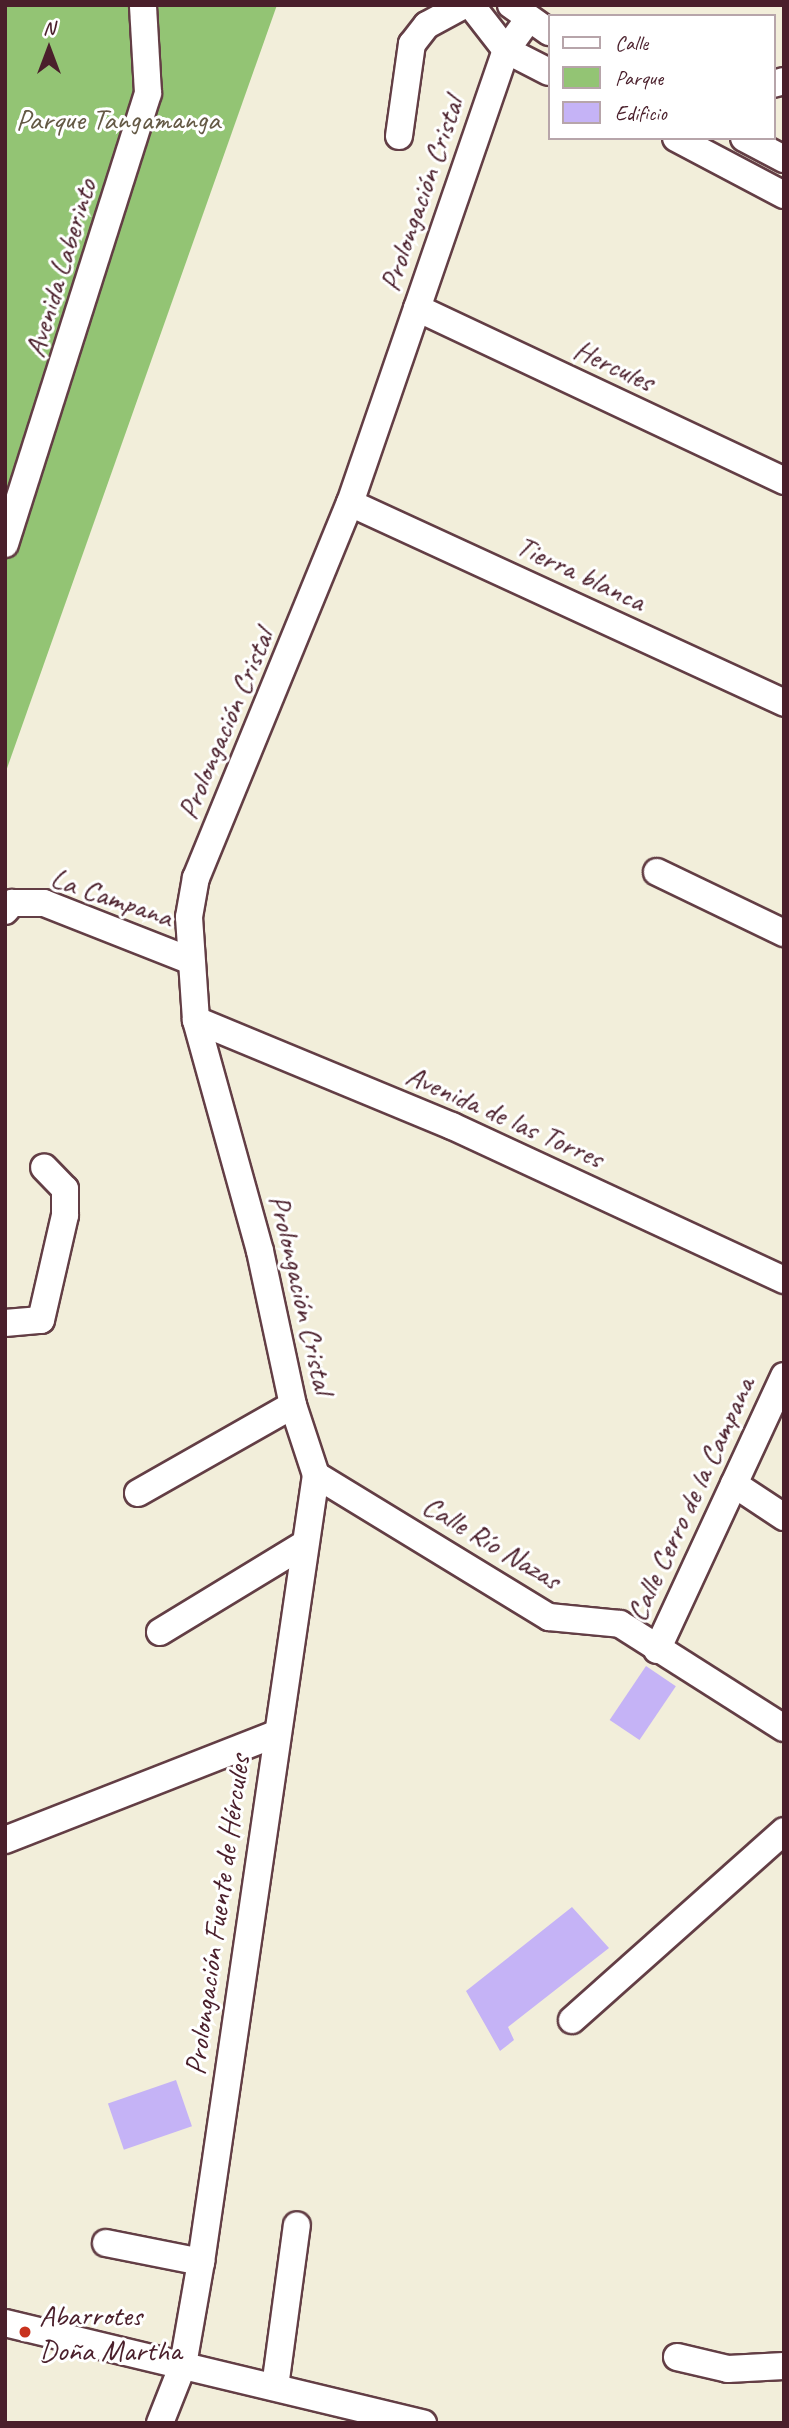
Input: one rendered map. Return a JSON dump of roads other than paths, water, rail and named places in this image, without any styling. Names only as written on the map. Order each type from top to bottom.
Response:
[{"type":"street","name":"Avenida Laberinto","points":[[5,544],[148,93],[143,5]]},
{"type":"street","points":[[399,136],[412,44],[427,26],[464,5]]},
{"type":"street","points":[[471,5],[506,50],[548,71]]},
{"type":"street","name":"Prolongación Cristal","points":[[316,1475],[293,1405],[260,1251],[196,1020],[189,960],[196,878],[350,503],[506,50],[529,19]]},
{"type":"street","points":[[680,140],[784,195]]},
{"type":"street","points":[[748,140],[784,159]]},
{"type":"street","name":"Hercules","points":[[417,308],[784,481]]},
{"type":"street","name":"Tierra blanca","points":[[350,503],[784,703]]},
{"type":"street","points":[[656,872],[784,933]]},
{"type":"street","name":"La Campana","points":[[8,907],[44,903],[189,960]]},
{"type":"street","name":"Avenida de las Torres","points":[[196,1020],[453,1126],[784,1280]]},
{"type":"street","points":[[5,1323],[41,1320],[65,1215],[65,1189],[44,1167]]},
{"type":"street","name":"Calle Cerro de la Campana","points":[[657,1650],[784,1376]]},
{"type":"street","points":[[138,1493],[293,1405]]},
{"type":"street","name":"Prolongación Fuente de Hércules","points":[[160,2423],[183,2365],[201,2262],[276,1734],[316,1475]]},
{"type":"street","name":"Calle Río Nazas","points":[[316,1475],[550,1617],[620,1624],[657,1650],[784,1728]]},
{"type":"street","points":[[734,1484],[784,1517]]},
{"type":"street","points":[[160,1632],[305,1544]]},
{"type":"street","points":[[5,1840],[276,1734]]},
{"type":"street","points":[[572,2020],[784,1831]]},
{"type":"street","points":[[275,2387],[297,2225]]},
{"type":"street","points":[[106,2243],[201,2262]]},
{"type":"street","points":[[5,2323],[423,2423]]},
{"type":"street","points":[[677,2357],[727,2369],[784,2366]]},
{"type":"place","name":"Abarrotes Doña Martha","points":[[25,2332]]},
{"type":"park label","name":"Parque Tangamanga","points":[[118,119]]}]
